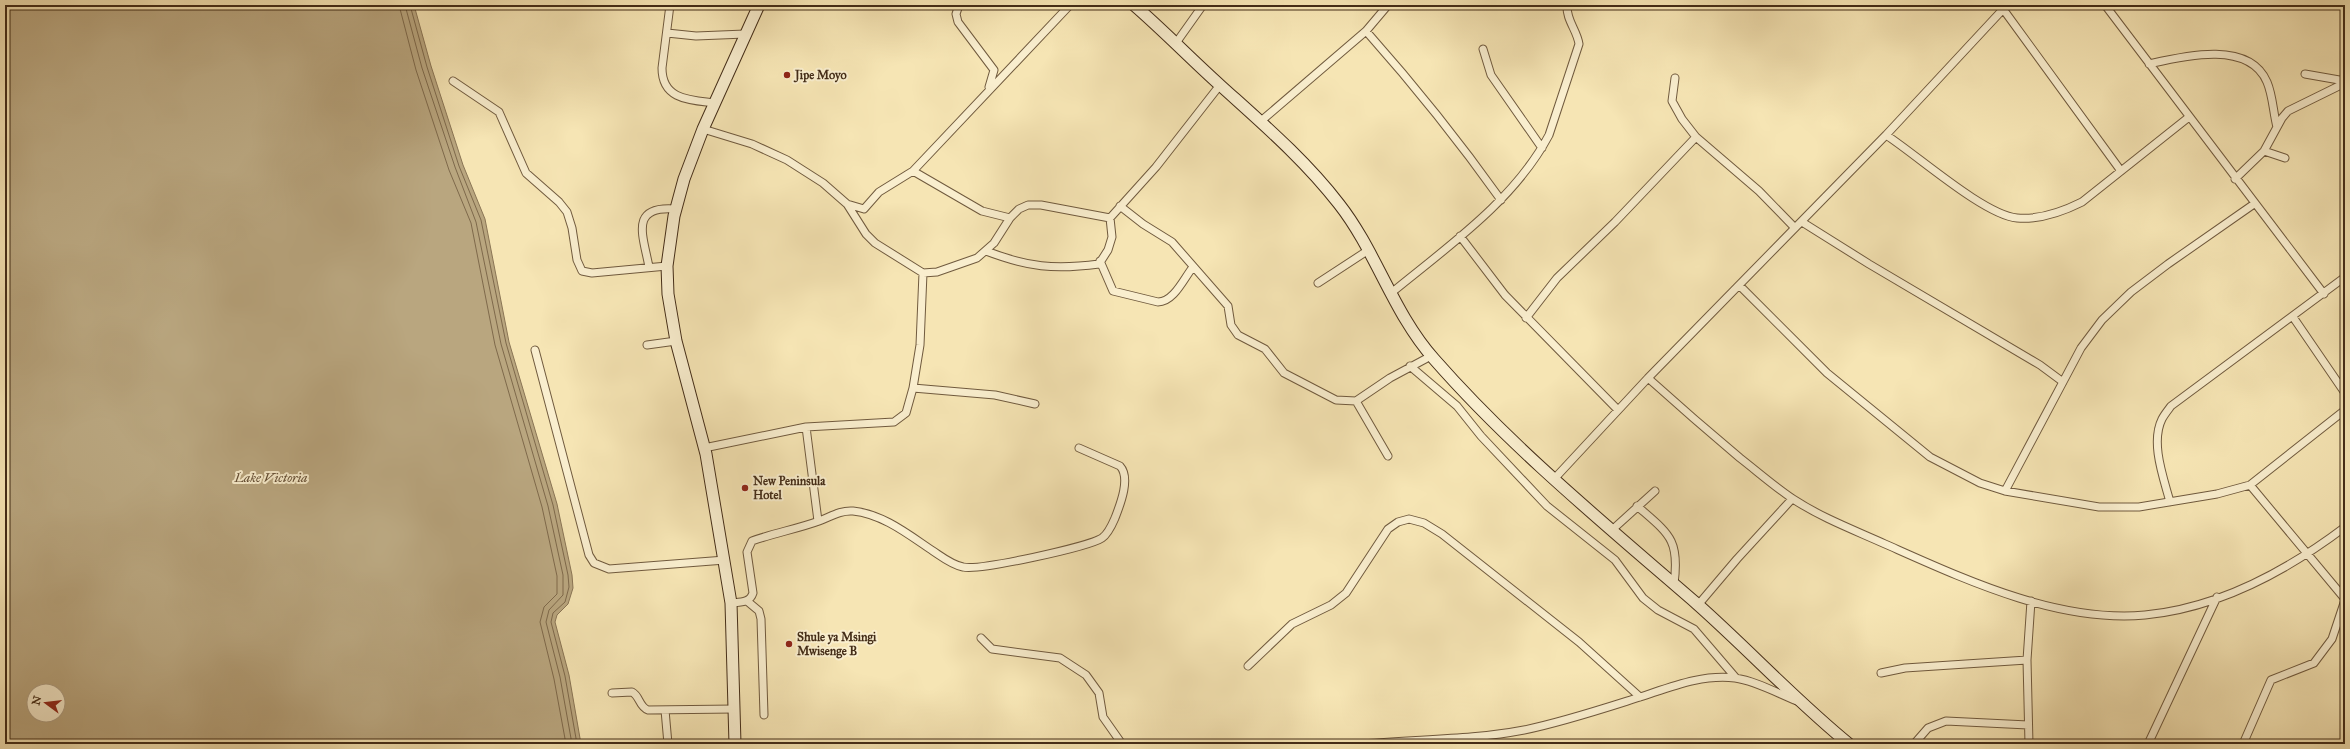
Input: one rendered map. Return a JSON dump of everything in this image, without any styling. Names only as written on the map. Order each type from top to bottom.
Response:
[{"type":"main road","points":[[735,744],[731,603],[725,560],[704,448],[676,341],[668,294],[667,266],[676,209],[684,179],[703,129],[759,5]]},
{"type":"main road","points":[[1134,5],[1261,122],[1320,181],[1341,206],[1390,294],[1430,356],[1454,382],[1555,478],[1698,605],[1754,656],[1801,702],[1849,744]]},
{"type":"street","points":[[670,5],[662,68],[662,77],[666,86],[678,96],[715,103]]},
{"type":"street","points":[[674,5],[692,5]]},
{"type":"street","points":[[959,5],[956,14],[958,22],[994,70],[986,92]]},
{"type":"street","points":[[847,204],[864,209],[879,192],[913,171],[986,92],[1070,5]]},
{"type":"street","points":[[1176,43],[1203,5]]},
{"type":"street","points":[[1261,122],[1366,31],[1388,5]]},
{"type":"street","points":[[1390,294],[1501,200],[1542,148],[1549,135],[1579,44],[1577,33],[1567,12],[1567,5]]},
{"type":"street","points":[[2105,5],[2235,179],[2324,294]]},
{"type":"street","points":[[1555,478],[1648,378],[1802,222],[2006,7],[2121,171]]},
{"type":"street","points":[[1366,31],[1431,107],[1501,200]]},
{"type":"street","points":[[667,33],[696,36],[745,34]]},
{"type":"street","points":[[1483,49],[1491,75],[1542,148]]},
{"type":"street","points":[[2149,64],[2199,54],[2249,60],[2258,68],[2267,82],[2277,127]]},
{"type":"street","points":[[2305,74],[2345,82]]},
{"type":"street","points":[[1675,78],[1672,101],[1682,120],[1696,137],[1759,191],[1795,228]]},
{"type":"street","points":[[453,81],[488,102],[499,112],[526,172],[559,202],[567,212],[572,228],[577,260],[582,271],[592,273],[667,266]]},
{"type":"street","points":[[2235,179],[2264,151],[2277,127],[2288,111],[2345,82]]},
{"type":"street","points":[[986,251],[1023,263],[1044,267],[1068,268],[1099,264],[1108,250],[1112,237],[1110,218],[1156,166],[1220,85]]},
{"type":"street","points":[[1886,134],[1983,205],[2001,214],[2016,218],[2037,218],[2063,212],[2082,202],[2189,117]]},
{"type":"street","points":[[703,129],[752,144],[787,160],[823,183],[847,204],[866,234],[875,243],[923,272],[937,272],[966,262],[986,251],[1010,218],[1019,209],[1028,205],[1041,205],[1110,218]]},
{"type":"street","points":[[1526,318],[1557,278],[1615,222],[1696,137]]},
{"type":"street","points":[[2264,151],[2285,158]]},
{"type":"street","points":[[913,171],[982,211],[1010,218]]},
{"type":"street","points":[[2005,491],[2081,348],[2102,320],[2131,292],[2168,264],[2254,204]]},
{"type":"street","points":[[1120,206],[1143,224],[1172,242],[1228,306],[1233,329],[1238,335],[1265,349],[1284,373],[1336,400],[1356,401],[1410,366],[1430,356]]},
{"type":"street","points":[[649,267],[642,228],[644,218],[648,212],[656,208],[676,209]]},
{"type":"street","points":[[1802,222],[1869,264],[2040,365],[2063,382]]},
{"type":"street","points":[[1460,236],[1505,295],[1618,410]]},
{"type":"street","points":[[1318,283],[1367,251]]},
{"type":"street","points":[[1100,261],[1113,291],[1158,302],[1165,302],[1171,297],[1193,267]]},
{"type":"street","points":[[704,448],[806,427],[894,422],[906,412],[913,388],[920,345],[923,272]]},
{"type":"street","points":[[2170,502],[2158,444],[2158,431],[2162,419],[2172,406],[2293,318],[2345,277]]},
{"type":"street","points":[[1740,286],[1827,373],[1930,458],[1980,483],[2005,491],[2099,507],[2139,507],[2217,494],[2250,485],[2345,410]]},
{"type":"street","points":[[2293,318],[2345,394]]},
{"type":"street","points":[[646,345],[676,341]]},
{"type":"street","points":[[535,350],[589,555],[594,563],[601,567],[619,569],[725,560]]},
{"type":"street","points":[[1410,366],[1457,406],[1481,436],[1547,506],[1615,560],[1643,598],[1658,610],[1694,629],[1736,678]]},
{"type":"street","points":[[1648,378],[1716,437],[1792,499],[1849,529],[1926,563],[2031,601],[2091,615],[2147,615],[2177,609],[2217,597],[2240,589],[2306,554],[2345,527]]},
{"type":"street","points":[[913,388],[995,395],[1036,404]]},
{"type":"street","points":[[1356,401],[1388,456]]},
{"type":"street","points":[[806,427],[818,521]]},
{"type":"street","points":[[731,603],[747,601],[751,598],[753,593],[748,552],[749,544],[755,540],[818,521],[838,513],[852,511],[864,513],[886,521],[940,556],[964,567],[994,564],[1088,544],[1102,538],[1111,527],[1119,508],[1124,478],[1123,470],[1120,466],[1079,448]]},
{"type":"street","points":[[2243,744],[2263,695],[2272,680],[2314,663],[2332,639],[2345,600],[2250,485]]},
{"type":"street","points":[[1612,530],[1655,491]]},
{"type":"street","points":[[1698,605],[1741,554],[1792,499]]},
{"type":"street","points":[[1637,506],[1665,532],[1673,543],[1677,563],[1674,584]]},
{"type":"street","points":[[1248,666],[1292,624],[1331,605],[1346,593],[1388,529],[1398,522],[1409,519],[1430,527],[1474,558],[1579,642],[1640,697]]},
{"type":"street","points":[[2148,744],[2217,597]]},
{"type":"street","points":[[747,601],[759,611],[761,619],[764,715]]},
{"type":"street","points":[[2029,744],[2027,660],[2031,601]]},
{"type":"street","points":[[981,638],[992,649],[1060,658],[1086,675],[1099,694],[1103,717],[1122,744]]},
{"type":"street","points":[[1881,672],[1905,668],[2027,660]]},
{"type":"street","points":[[1364,744],[1497,735],[1580,716],[1691,681],[1713,677],[1736,678],[1757,684],[1801,702]]},
{"type":"street","points":[[612,693],[632,692],[635,694],[644,709],[735,709]]},
{"type":"street","points":[[665,710],[668,744]]},
{"type":"street","points":[[1914,744],[1928,728],[1946,721],[2028,725]]},
{"type":"water","name":"Lake Victoria","points":[[5,5],[414,5],[431,66],[463,165],[485,219],[509,342],[557,504],[572,575],[573,588],[568,604],[557,615],[555,622],[569,675],[581,744],[5,744]]},
{"type":"place","name":"Jipe Moyo","points":[[787,75]]},
{"type":"place","name":"New Peninsula Hotel","points":[[745,488]]},
{"type":"place","name":"Shule ya Msingi Mwisenge B","points":[[789,644]]}]
